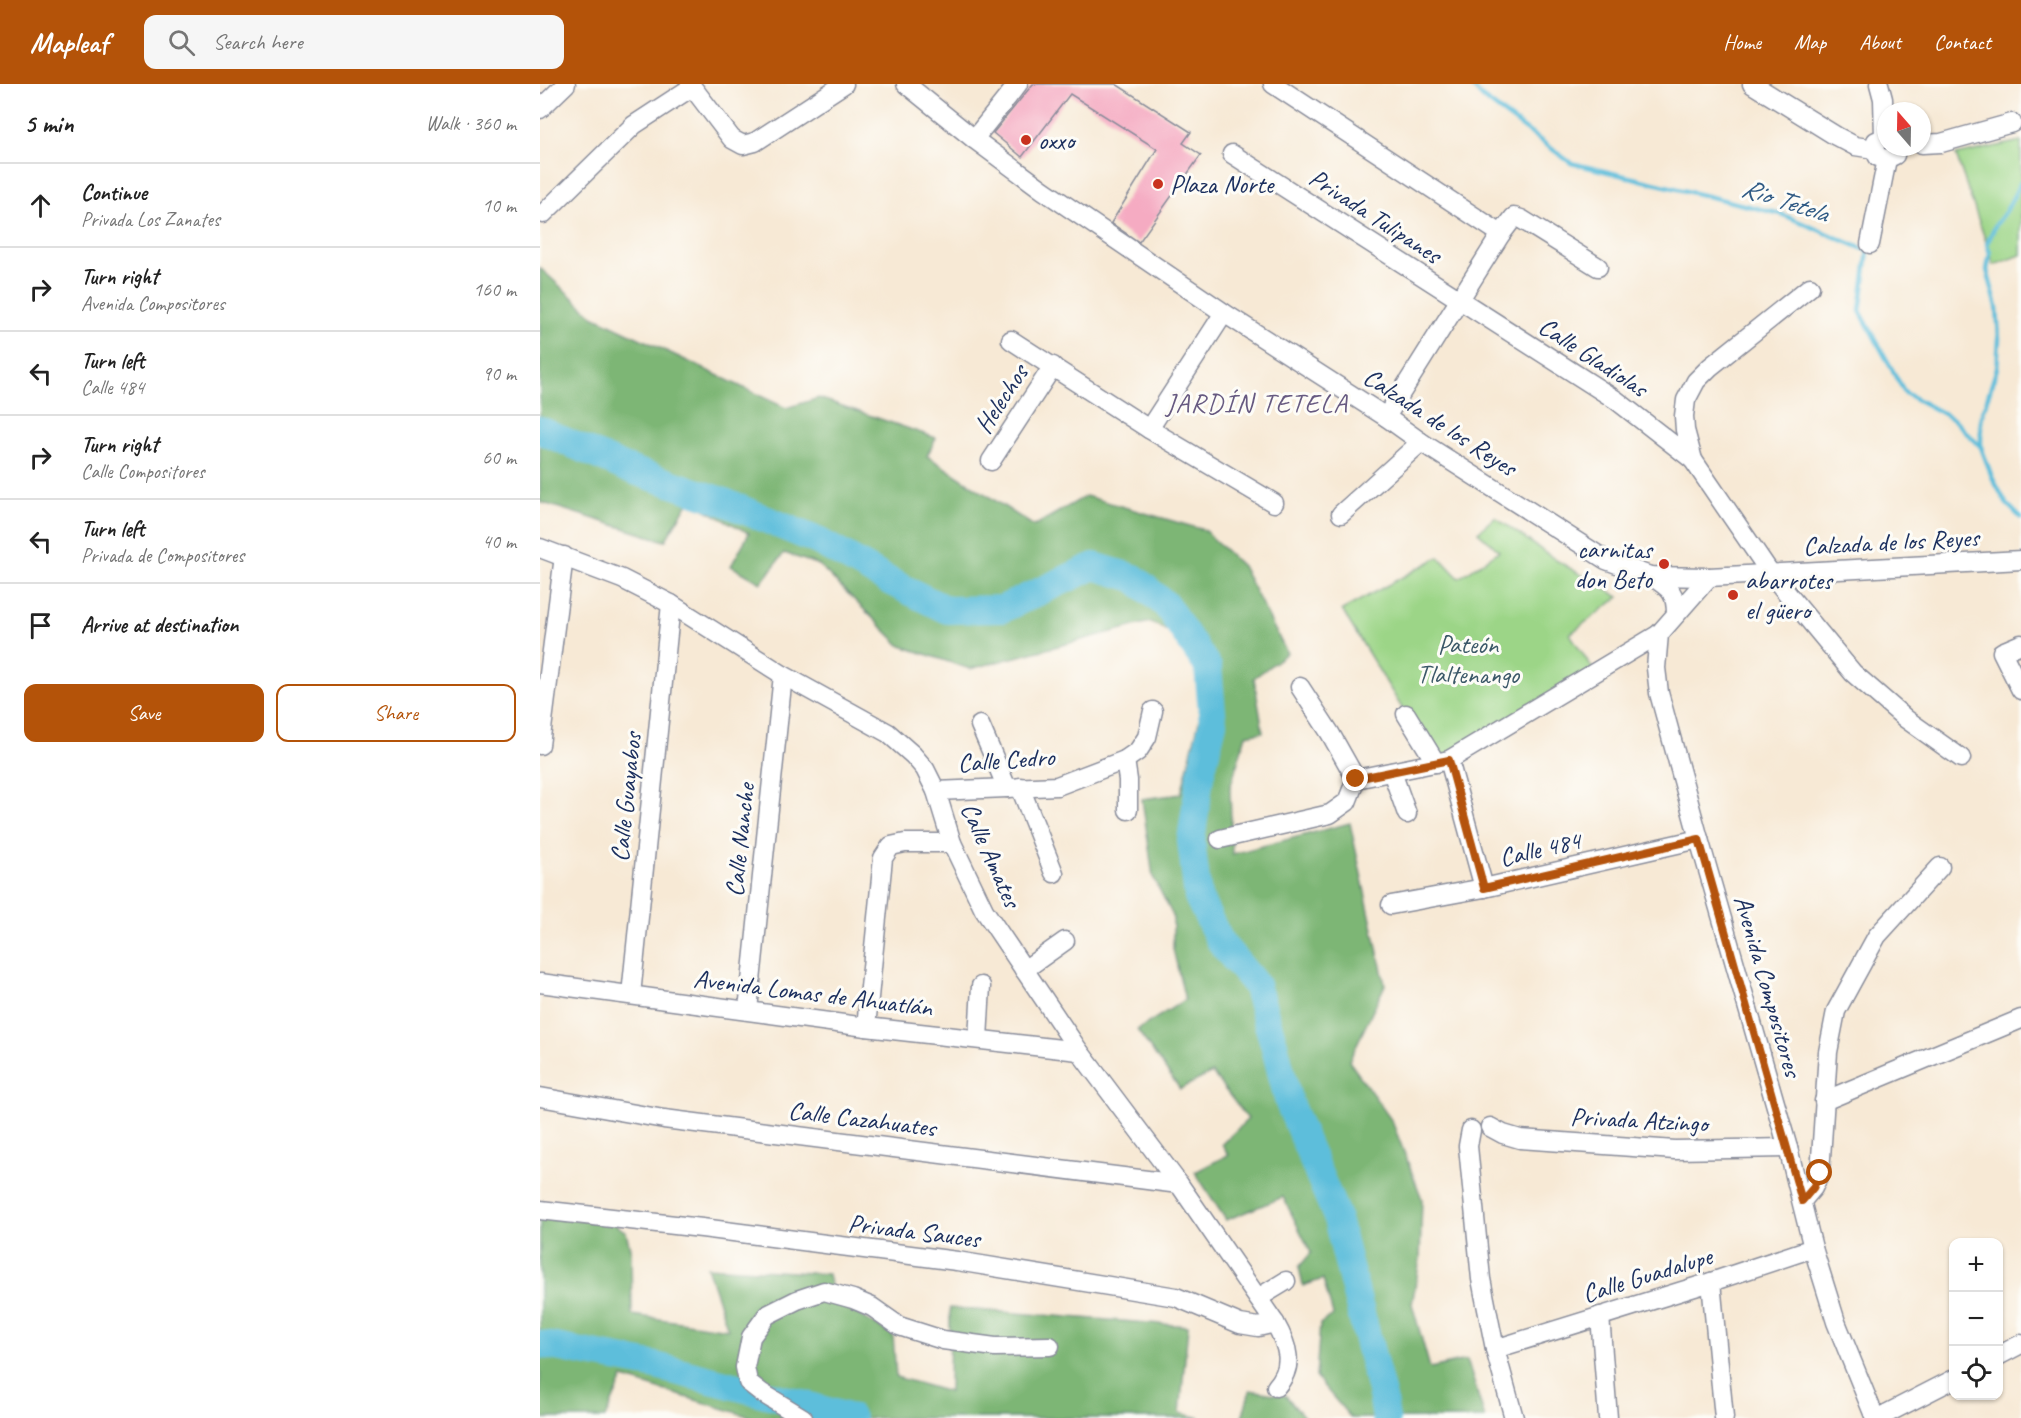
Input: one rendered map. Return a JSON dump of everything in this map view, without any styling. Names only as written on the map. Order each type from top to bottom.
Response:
[{"type":"street","points":[[540,109],[566,84]]},
{"type":"street","points":[[543,214],[634,125],[691,85],[732,139],[742,145],[755,142],[844,84]]},
{"type":"street","name":"Calzada de los Reyes","points":[[906,84],[974,139],[1052,197],[1224,313],[1606,560],[1650,576],[1774,578],[2021,560]]},
{"type":"street","points":[[974,139],[1018,84]]},
{"type":"street","points":[[1273,84],[1501,234]]},
{"type":"street","points":[[1752,84],[1855,146],[1877,146]]},
{"type":"street","points":[[1879,84],[1882,102]]},
{"type":"street","points":[[1931,144],[1941,143],[2012,123]]},
{"type":"street","name":"Privada Tulipanes","points":[[1232,154],[1460,302]]},
{"type":"street","points":[[1870,244],[1884,156]]},
{"type":"street","points":[[1386,417],[1514,217],[1521,219],[1598,267]]},
{"type":"street","points":[[1810,287],[1710,367],[1696,381],[1686,400],[1684,416],[1685,430],[1694,460],[1774,578],[1853,673],[1906,718],[1961,758]]},
{"type":"street","name":"Calle Gladiolas","points":[[1460,302],[1616,400],[1694,460]]},
{"type":"street","points":[[1149,429],[1224,313]]},
{"type":"street","name":"Helechos","points":[[1011,340],[1149,429],[1274,503]]},
{"type":"street","name":"Helechos","points":[[991,460],[1053,366]]},
{"type":"street","points":[[1341,514],[1421,442]]},
{"type":"street","name":"Calle Amates","points":[[540,548],[622,579],[671,604],[783,675],[888,733],[913,755],[925,770],[936,791],[952,843],[984,910],[1079,1051],[1179,1184],[1284,1338],[1288,1357],[1285,1377],[1276,1387]]},
{"type":"street","points":[[540,746],[564,556]]},
{"type":"street","points":[[1650,576],[1669,588],[1676,602],[1676,614]]},
{"type":"street","points":[[1356,779],[1442,761],[1659,634],[1709,577]]},
{"type":"street","name":"Calle Guayabos","points":[[631,995],[671,604]]},
{"type":"street","name":"Avenida Compositores","points":[[1659,634],[1656,668],[1659,693],[1699,839],[1788,1148],[1813,1248],[1836,1322],[1876,1418]]},
{"type":"street","points":[[2021,644],[2002,652],[2021,690]]},
{"type":"street","name":"Calle Nanche","points":[[748,1010],[783,675]]},
{"type":"street","points":[[1300,687],[1356,779]]},
{"type":"street","name":"Calle Cedro","points":[[936,791],[1057,786],[1125,760],[1138,751],[1147,737],[1153,711]]},
{"type":"street","points":[[1406,714],[1442,761],[1484,888]]},
{"type":"street","points":[[981,725],[1054,873]]},
{"type":"street","points":[[1125,760],[1128,810]]},
{"type":"street","points":[[1392,772],[1407,814]]},
{"type":"street","points":[[1220,839],[1330,814],[1347,802],[1356,779]]},
{"type":"street","name":"Calle 484","points":[[1391,905],[1484,888],[1699,839]]},
{"type":"street","points":[[866,1027],[883,858],[891,846],[905,843],[952,843]]},
{"type":"street","points":[[1802,1201],[1813,1188],[1820,1173],[1828,1052],[1836,1011],[1877,936],[1940,867]]},
{"type":"street","points":[[1024,970],[1065,941]]},
{"type":"street","name":"Avenida Lomas de Ahuatlán","points":[[540,982],[866,1027],[1079,1051]]},
{"type":"street","points":[[978,1039],[981,986]]},
{"type":"street","points":[[1824,1101],[2021,1019]]},
{"type":"street","name":"Calle Cazahuates","points":[[540,1097],[664,1119],[1179,1184]]},
{"type":"street","name":"Privada Atzingo","points":[[1490,1127],[1520,1139],[1675,1150],[1788,1148]]},
{"type":"street","points":[[1471,1130],[1468,1146],[1481,1279],[1495,1349],[1514,1418]]},
{"type":"street","name":"Privada Sauces","points":[[540,1210],[957,1261],[1176,1297],[1240,1324],[1258,1327],[1275,1323]]},
{"type":"street","name":"Calle Guadalupe","points":[[1495,1349],[1813,1248]]},
{"type":"street","points":[[1258,1298],[1286,1281]]},
{"type":"street","points":[[1711,1282],[1724,1418]]},
{"type":"street","points":[[803,1418],[755,1388],[745,1367],[751,1337],[767,1315],[796,1300],[824,1291],[862,1303],[899,1326],[944,1340],[995,1347],[1050,1346]]},
{"type":"street","points":[[1600,1316],[1608,1418]]},
{"type":"street","points":[[2003,1353],[2021,1344]]},
{"type":"street","points":[[1876,1418],[1949,1381]]},
{"type":"green space","points":[[2021,141],[2021,255],[1994,265],[1956,155]]},
{"type":"green space","points":[[540,268],[593,316],[786,408],[819,398],[936,438],[927,456],[1034,526],[1086,496],[1204,530],[1242,566],[1287,653],[1254,678],[1263,732],[1246,735],[1230,788],[1232,854],[1350,823],[1385,985],[1349,1061],[1392,1121],[1422,1199],[1420,1259],[1412,1304],[1430,1368],[1467,1360],[1485,1418],[1351,1418],[1316,1377],[1320,1324],[1333,1315],[1323,1279],[1303,1286],[1299,1267],[1311,1253],[1283,1197],[1226,1220],[1195,1172],[1228,1155],[1222,1144],[1248,1119],[1212,1073],[1180,1089],[1137,1030],[1185,1000],[1173,949],[1173,916],[1153,877],[1142,799],[1181,794],[1204,701],[1198,673],[1175,634],[1150,622],[970,669],[901,646],[819,565],[784,553],[761,583],[731,566],[749,533],[689,501],[665,541],[540,502]]},
{"type":"green space","name":"Pateón Tlaltenango","points":[[1495,517],[1556,560],[1619,597],[1570,634],[1598,677],[1449,760],[1441,772],[1342,610],[1439,557],[1459,578],[1499,551],[1478,532]]},
{"type":"green space","points":[[540,1216],[613,1223],[626,1232],[631,1252],[632,1315],[728,1329],[707,1267],[828,1274],[833,1300],[893,1335],[896,1377],[949,1392],[950,1308],[1188,1326],[1180,1413],[1201,1418],[754,1418],[623,1378],[605,1418],[540,1418]]},
{"type":"green space","points":[[1250,1390],[1286,1396],[1305,1418],[1242,1418]]},
{"type":"building","name":"Plaza Norte","points":[[1033,84],[1116,84],[1191,132],[1183,143],[1201,155],[1139,242],[1111,223],[1157,149],[1070,94],[1022,157],[993,133]]},
{"type":"waterway","name":"Rio Tetela","points":[[1470,84],[1483,98],[1571,163],[1781,214],[1868,251],[1860,311],[1905,393],[1953,419],[1981,447]]},
{"type":"waterway","points":[[2021,182],[1987,244],[1990,253],[1987,270],[1997,307],[1999,339],[1997,368],[1981,418],[1981,447],[1992,477],[2006,503],[2021,518]]},
{"type":"waterway","points":[[540,430],[626,468],[722,501],[818,541],[947,610],[1002,609],[1094,566],[1134,578],[1166,605],[1208,667],[1213,723],[1200,777],[1191,841],[1198,897],[1221,943],[1256,985],[1289,1103],[1336,1215],[1386,1418]]},
{"type":"waterway","points":[[540,1344],[652,1365],[851,1418]]},
{"type":"place","name":"oxxo","points":[[1026,140]]},
{"type":"place","name":"Plaza Norte","points":[[1158,184]]},
{"type":"place","name":"carnitas don Beto","points":[[1664,564]]},
{"type":"place","name":"abarrotes el güero","points":[[1733,595]]},
{"type":"district","name":"JARDÍN TETELA","points":[[1257,403]]},
{"type":"route","points":[[1356,779],[1449,760],[1484,888],[1699,839],[1802,1201],[1813,1188],[1820,1173]]}]
